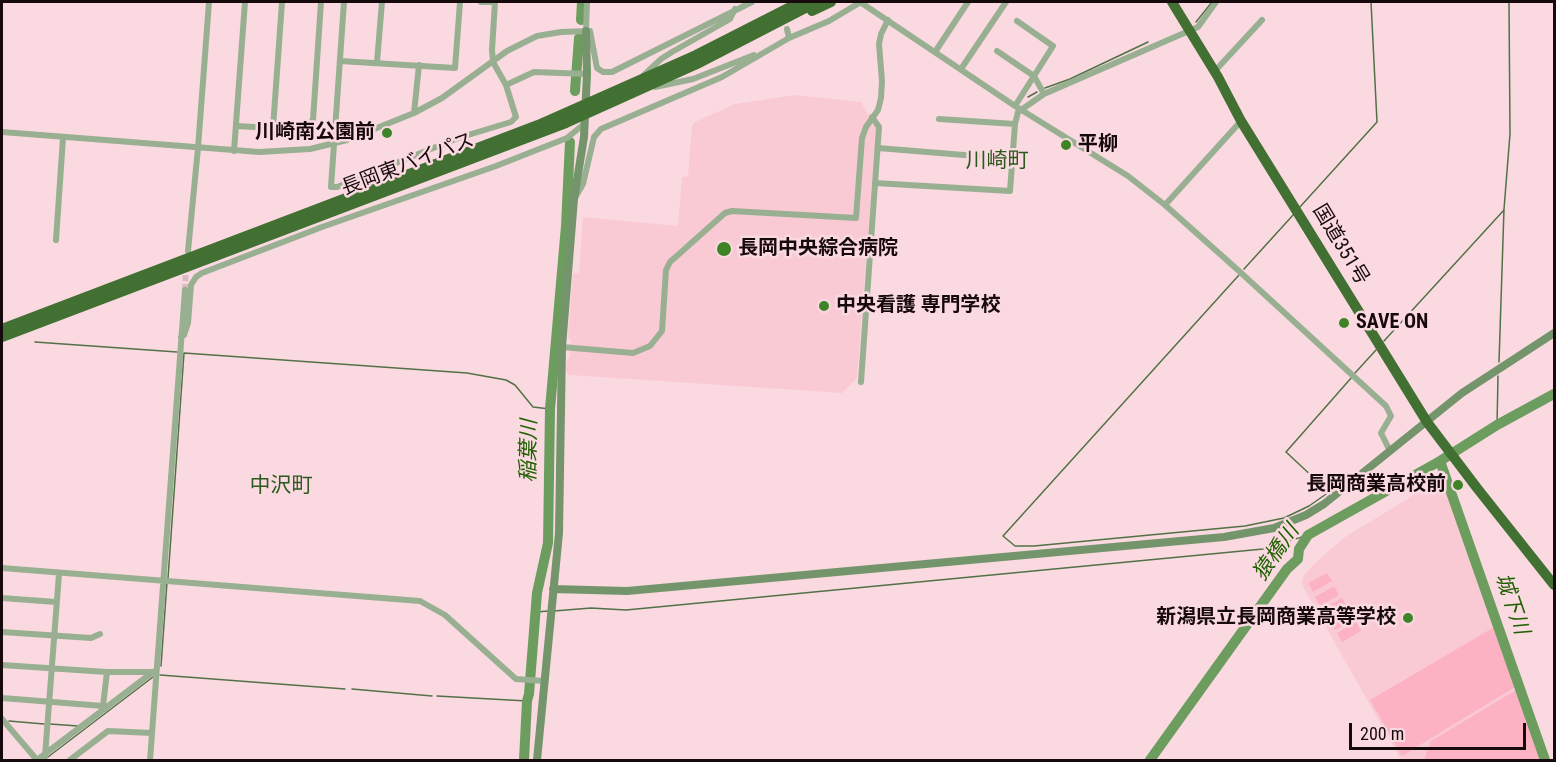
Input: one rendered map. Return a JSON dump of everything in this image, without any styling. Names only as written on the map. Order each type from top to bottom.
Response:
[{"type":"highway","points":[[726,40],[788,2]]},
{"type":"highway","name":"長岡東バイパス","points":[[2,337],[480,157],[585,115],[800,2]]},
{"type":"highway","name":"長岡東バイパス","points":[[641,85],[697,64],[817,2]]},
{"type":"highway","points":[[697,64],[723,54],[831,2]]},
{"type":"highway","name":"国道351号","points":[[1172,2],[1215,72],[1241,121],[1427,422],[1554,585]]},
{"type":"highway","name":"長岡東バイパス","points":[[2,329],[475,150],[585,115]]},
{"type":"highway","points":[[2,322],[111,282],[218,247]]},
{"type":"highway","points":[[2,345],[114,295]]},
{"type":"street","points":[[188,250],[209,2]]},
{"type":"street","points":[[234,151],[245,2]]},
{"type":"street","points":[[273,128],[282,2]]},
{"type":"street","points":[[236,126],[273,128],[308,125],[313,120],[321,2]]},
{"type":"street","points":[[344,2],[331,187],[337,187],[458,138],[511,122],[516,117],[506,85],[493,62],[495,2],[481,2]]},
{"type":"street","points":[[377,62],[382,2]]},
{"type":"street","points":[[340,61],[454,68],[460,2]]},
{"type":"street","points":[[537,760],[542,681],[558,533],[562,347],[574,199],[582,156],[585,115],[587,2]]},
{"type":"street","points":[[2,132],[234,151],[293,152],[334,144],[414,113],[442,98],[517,45],[537,36],[590,31],[597,68],[603,72],[612,72],[752,2]]},
{"type":"street","points":[[574,199],[583,184],[594,137],[601,129],[722,77],[789,38],[829,21],[861,2],[1015,106],[1128,176],[1165,205],[1381,400],[1391,413],[1381,433],[1390,451]]},
{"type":"street","points":[[935,52],[968,2]]},
{"type":"street","points":[[961,69],[1006,2]]},
{"type":"street","points":[[875,183],[1010,191],[1018,112],[1044,94],[1198,27],[1216,2]]},
{"type":"street","points":[[641,85],[661,59],[730,19],[735,9]]},
{"type":"street","points":[[562,347],[633,353],[650,346],[662,331],[666,270],[670,262],[725,213],[732,211],[856,218],[862,138],[878,110],[881,98],[879,44],[888,20]]},
{"type":"street","points":[[1215,72],[1262,20]]},
{"type":"street","points":[[1015,106],[1053,46],[1017,21]]},
{"type":"street","points":[[787,29],[789,38]]},
{"type":"street","points":[[641,85],[693,79],[771,49]]},
{"type":"street","points":[[997,51],[1034,76],[1044,94]]},
{"type":"street","points":[[414,113],[419,65]]},
{"type":"street","points":[[506,85],[534,72],[584,74]]},
{"type":"street","points":[[181,337],[188,323],[191,285],[202,273],[567,138],[585,115]]},
{"type":"street","points":[[861,382],[879,127],[872,117]]},
{"type":"street","points":[[939,119],[1015,124]]},
{"type":"street","points":[[1165,205],[1241,121]]},
{"type":"street","points":[[56,240],[63,138]]},
{"type":"street","points":[[878,148],[1013,159]]},
{"type":"street","points":[[150,760],[155,672],[166,581],[185,290]]},
{"type":"street","points":[[553,590],[627,591],[1253,533],[1274,528],[1312,512],[1462,393],[1554,333]]},
{"type":"street","points":[[2,568],[420,601],[446,615],[516,679],[542,681]]},
{"type":"street","points":[[45,756],[59,574]]},
{"type":"street","points":[[2,598],[56,602]]},
{"type":"street","points":[[2,632],[91,638],[100,634]]},
{"type":"street","points":[[2,665],[107,672],[155,672]]},
{"type":"street","points":[[104,708],[107,672]]},
{"type":"street","points":[[2,719],[37,760],[155,672]]},
{"type":"street","points":[[2,698],[104,708]]},
{"type":"street","points":[[70,760],[108,731],[152,734]]},
{"type":"shaded area","name":"長岡中央綜合病院","points":[[795,95],[861,102],[876,128],[857,378],[842,393],[569,375],[566,371],[567,360],[570,357],[571,341],[568,337],[573,273],[579,273],[583,217],[678,226],[682,177],[688,176],[692,126],[695,122],[735,104]]},
{"type":"shaded area","name":"新潟県立長岡商業高等学校","points":[[1448,474],[1464,528],[1544,760],[1401,760],[1301,583],[1304,575],[1314,564],[1345,537]]},
{"type":"shaded area","points":[[1327,573],[1332,581],[1313,592],[1308,583]]},
{"type":"shaded area","points":[[1334,586],[1339,595],[1320,606],[1315,597]]},
{"type":"shaded area","points":[[1342,598],[1347,607],[1328,618],[1323,609]]},
{"type":"shaded area","points":[[1349,610],[1354,619],[1335,630],[1330,621]]},
{"type":"shaded area","points":[[1356,622],[1361,631],[1342,642],[1337,633]]},
{"type":"shaded area","points":[[1496,626],[1515,687],[1402,756],[1370,700]]},
{"type":"shaded area","points":[[1516,690],[1542,760],[1425,760],[1431,741]]},
{"type":"waterway","name":"稲葉川","points":[[581,20],[582,2]]},
{"type":"waterway","points":[[1196,22],[1212,2]]},
{"type":"waterway","points":[[1299,208],[1377,122],[1371,2]]},
{"type":"waterway","points":[[1499,362],[1504,209],[1510,134],[1509,2]]},
{"type":"waterway","name":"稲葉川","points":[[575,91],[579,38]]},
{"type":"waterway","points":[[1045,88],[1070,79],[1148,42]]},
{"type":"waterway","points":[[1028,97],[1037,92]]},
{"type":"waterway","name":"稲葉川","points":[[524,760],[537,593],[548,543],[550,409],[566,226],[570,142]]},
{"type":"waterway","points":[[1384,341],[1504,210]]},
{"type":"waterway","points":[[1244,269],[1294,214]]},
{"type":"waterway","points":[[1239,275],[1003,536],[1015,546],[1034,546],[1245,526],[1284,518],[1309,506],[1329,492],[1286,452],[1352,377]]},
{"type":"waterway","points":[[35,342],[177,352]]},
{"type":"waterway","points":[[1355,373],[1376,350]]},
{"type":"waterway","points":[[168,578],[184,353],[467,373],[506,380],[515,385],[533,407],[550,409]]},
{"type":"waterway","points":[[1497,425],[1498,376]]},
{"type":"waterway","name":"猿橋川","points":[[1150,760],[1287,569],[1298,559],[1299,549],[1308,535],[1554,394]]},
{"type":"waterway","name":"城下川","points":[[1440,461],[1545,760]]},
{"type":"waterway","points":[[554,611],[591,608],[626,610],[1263,549],[1308,535]]},
{"type":"waterway","points":[[161,666],[167,582]]},
{"type":"waterway","points":[[535,612],[549,611]]},
{"type":"waterway","points":[[160,675],[345,689]]},
{"type":"waterway","points":[[44,760],[153,677]]},
{"type":"waterway","points":[[352,689],[432,696]]},
{"type":"waterway","points":[[437,696],[527,701]]},
{"type":"waterway","points":[[9,721],[44,724]]},
{"type":"waterway","points":[[50,724],[78,726]]},
{"type":"tunnel","points":[[185,290],[186,266]]},
{"type":"place","name":"川崎南公園前","points":[[387,133]]},
{"type":"place","name":"平柳","points":[[1066,145]]},
{"type":"place","name":"長岡中央綜合病院","points":[[724,249]]},
{"type":"place","name":"中央看護 専門学校","points":[[824,306]]},
{"type":"place","name":"SAVE ON","points":[[1344,323]]},
{"type":"place","name":"長岡商業高校前","points":[[1458,485]]},
{"type":"place","name":"新潟県立長岡商業高等学校","points":[[1408,618]]},
{"type":"district","name":"川崎町","points":[[997,162]]},
{"type":"district","name":"中沢町","points":[[281,487]]}]
